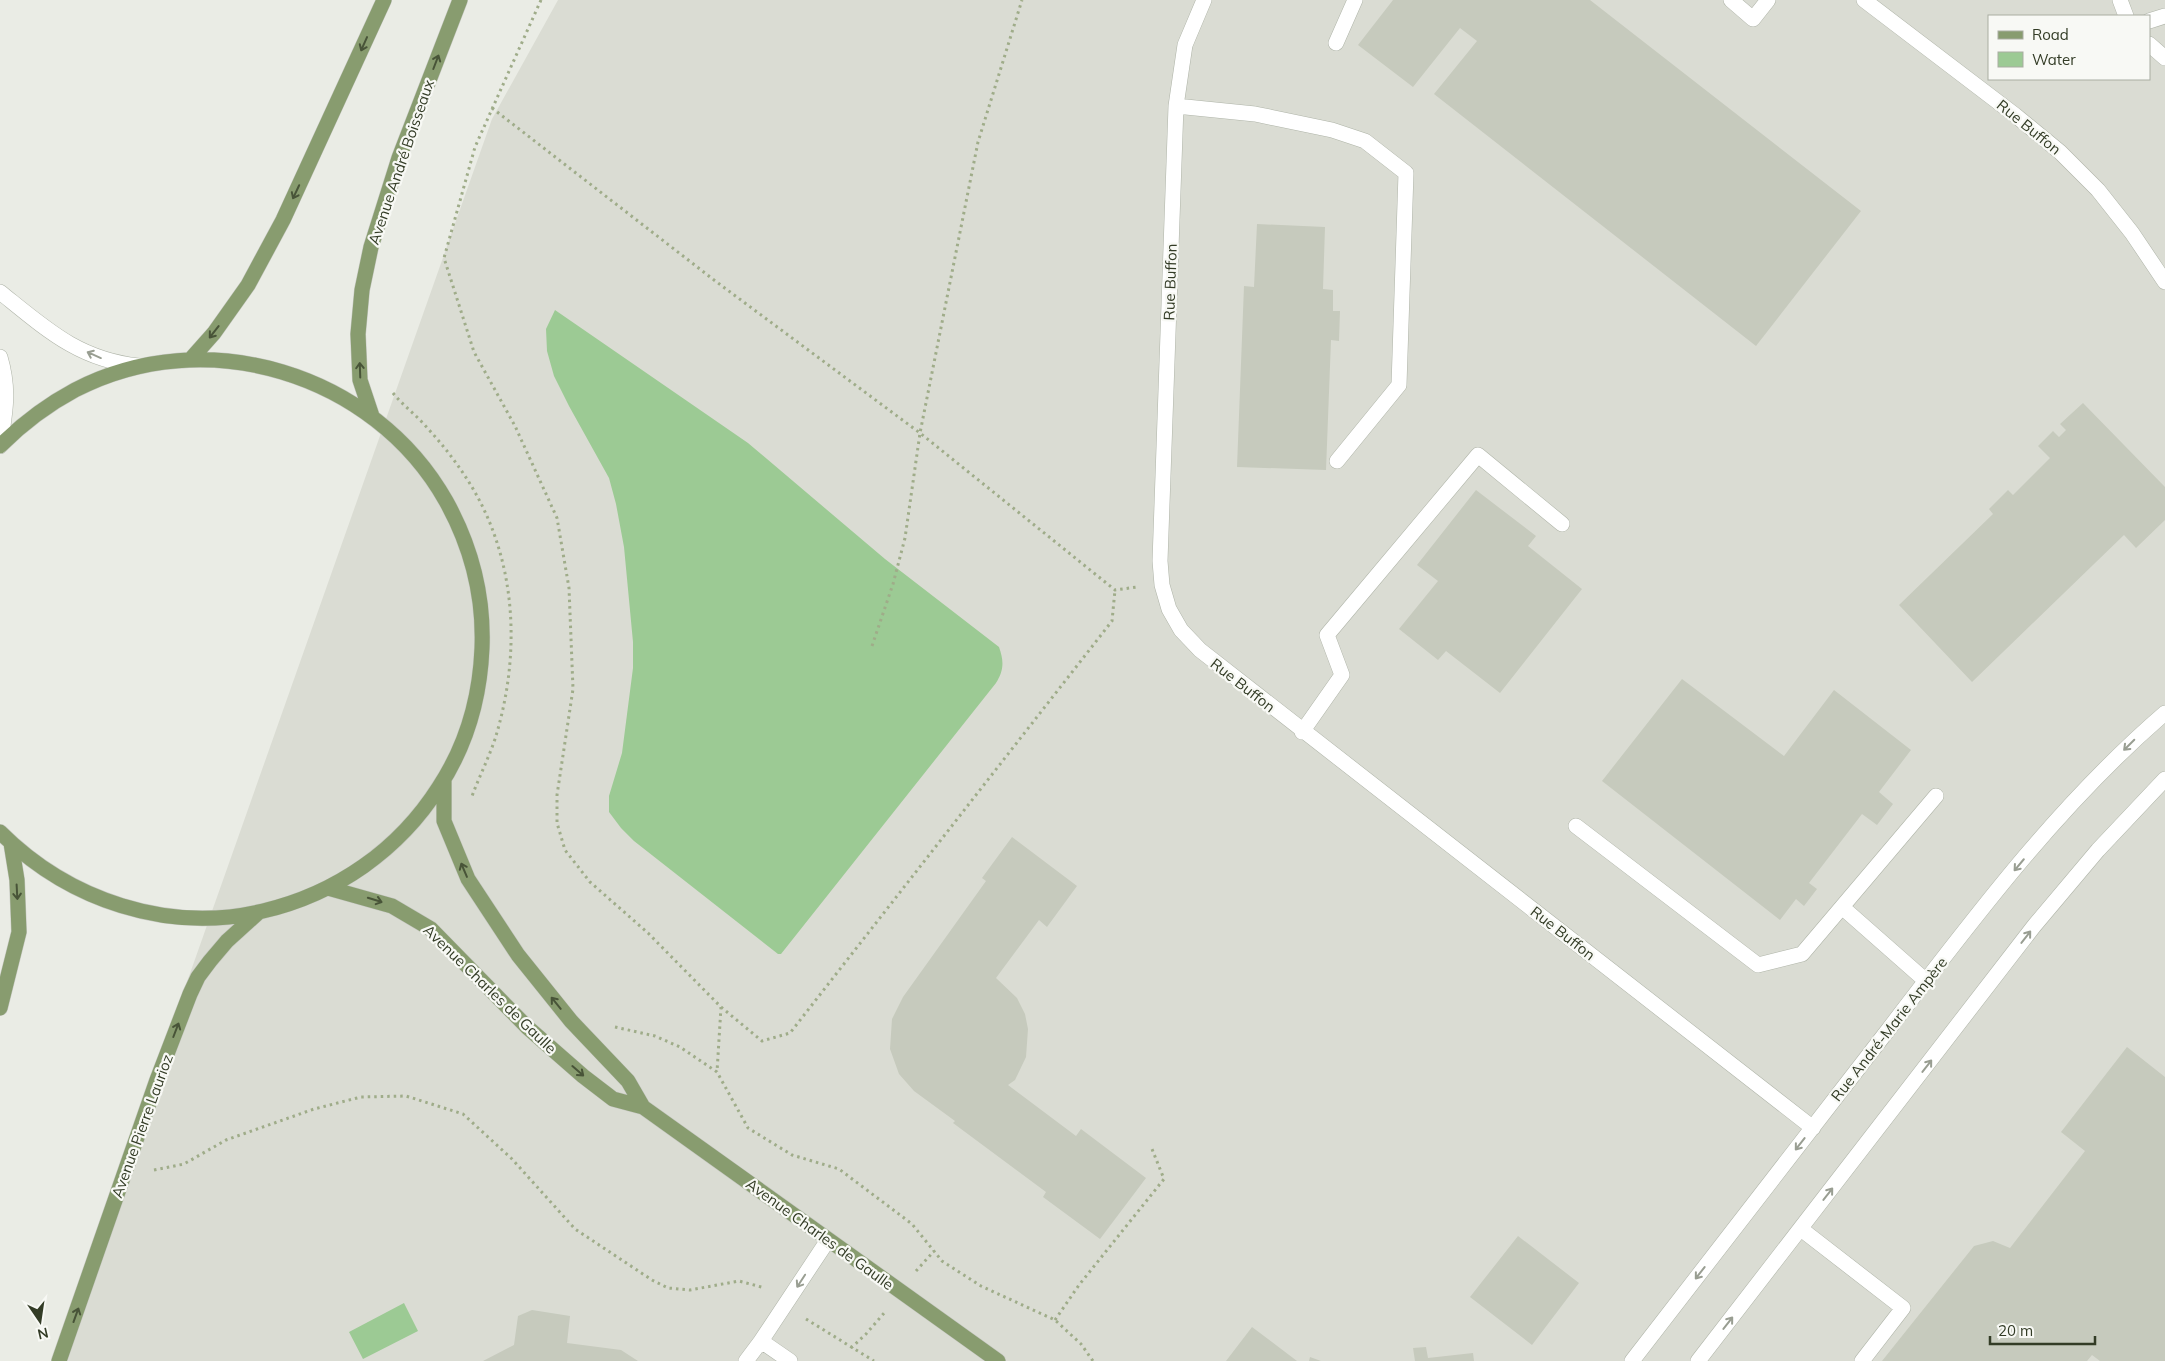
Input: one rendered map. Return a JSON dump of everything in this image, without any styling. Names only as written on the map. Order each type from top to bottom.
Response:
[{"type":"main road","points":[[190,360],[214,333],[248,285],[283,220],[384,0]]},
{"type":"main road","name":"Avenue André Boisseaux","points":[[372,416],[360,380],[358,334],[362,290],[371,247],[399,158],[460,0]]},
{"type":"main road","points":[[0,446],[35,414],[75,390],[118,372],[141,366],[190,360],[238,362],[286,372],[331,390],[372,416],[410,450],[440,490],[463,536],[478,584],[483,635],[478,685],[465,735],[444,780],[417,817],[385,850],[367,865],[328,888],[282,906],[259,912],[211,918],[186,918],[123,907],[70,886],[43,868],[0,832]]},
{"type":"main road","name":"Avenue Charles de Gaulle","points":[[444,780],[444,821],[468,879],[492,918],[524,962],[571,1021],[628,1081],[643,1107]]},
{"type":"main road","points":[[0,1008],[19,932],[17,880],[11,843]]},
{"type":"main road","name":"Avenue Charles de Gaulle","points":[[328,888],[392,906],[431,929],[527,1027],[583,1076],[613,1099],[643,1107],[998,1361]]},
{"type":"main road","name":"Avenue Pierre Laurioz","points":[[59,1361],[157,1080],[198,977],[227,941],[259,912]]},
{"type":"street","name":"Rue Buffon","points":[[1204,0],[1185,45],[1176,106],[1160,561],[1162,585],[1169,609],[1181,630],[1194,644],[1302,732],[1813,1128]]},
{"type":"street","points":[[1336,43],[1355,0]]},
{"type":"street","points":[[1732,0],[1753,19],[1768,0]]},
{"type":"street","name":"Rue Buffon","points":[[1864,0],[2015,115],[2060,152],[2098,190],[2132,233],[2165,282]]},
{"type":"street","points":[[2120,0],[2126,15]]},
{"type":"street","points":[[2150,21],[2165,16]]},
{"type":"street","points":[[2150,45],[2165,58]]},
{"type":"street","points":[[1176,106],[1255,114],[1332,130],[1365,141],[1406,174],[1398,385],[1337,461]]},
{"type":"street","points":[[0,292],[57,338],[97,358],[118,364],[141,366]]},
{"type":"street","points":[[0,357],[6,377],[7,402],[0,446]]},
{"type":"street","points":[[1302,732],[1342,675],[1327,635],[1478,455],[1562,524]]},
{"type":"street","name":"Rue André-Marie Ampère","points":[[1632,1361],[1994,894],[2061,815],[2133,740],[2165,713]]},
{"type":"street","points":[[1698,1361],[1802,1229],[2034,926],[2098,850],[2165,779]]},
{"type":"street","points":[[1576,826],[1758,965],[1802,954],[1936,796]]},
{"type":"street","points":[[1842,907],[1926,980]]},
{"type":"street","points":[[1802,1229],[1903,1308],[1862,1361]]},
{"type":"street","points":[[746,1361],[828,1240]]},
{"type":"street","points":[[761,1341],[790,1361]]},
{"type":"path","points":[[541,0],[475,147],[444,258],[474,352],[515,426],[557,518],[569,588],[573,689],[558,786],[557,823],[565,850],[590,882],[648,933],[721,1007],[762,1041],[790,1033],[1112,621],[1115,590]]},
{"type":"path","points":[[872,646],[893,584],[904,538],[920,433],[978,142],[1022,0]]},
{"type":"path","points":[[492,108],[714,280],[920,433],[1115,590],[1162,585]]},
{"type":"path","points":[[392,392],[442,444],[466,477],[484,508],[497,544],[510,592],[512,641],[506,696],[494,740],[469,807]]},
{"type":"path","points":[[717,1072],[721,1007]]},
{"type":"path","points":[[614,1027],[655,1036],[680,1047],[717,1072],[748,1128],[792,1155],[838,1169],[912,1224],[942,1261],[981,1286],[1055,1320],[1081,1344],[1092,1361]]},
{"type":"path","points":[[124,1175],[184,1164],[226,1140],[314,1108],[361,1097],[406,1096],[463,1114],[512,1159],[575,1229],[652,1280],[668,1288],[690,1290],[739,1281],[768,1289],[785,1305],[874,1361]]},
{"type":"path","points":[[1055,1320],[1079,1285],[1164,1179],[1152,1149]]},
{"type":"shaded area","points":[[558,0],[2165,0],[2165,1361],[53,1361],[492,119]]},
{"type":"water","points":[[555,310],[748,443],[885,559],[999,647],[1002,665],[1001,674],[996,683],[781,954],[778,954],[634,841],[609,812],[609,796],[622,753],[633,668],[633,642],[624,547],[609,478],[554,376],[547,351],[546,329]]},
{"type":"water","points":[[404,1303],[418,1331],[363,1359],[349,1332]]},
{"type":"building","points":[[1393,0],[1590,0],[1861,211],[1756,346],[1434,94],[1477,41],[1460,28],[1413,87],[1358,45]]},
{"type":"building","points":[[1257,224],[1325,227],[1323,289],[1333,290],[1333,311],[1340,311],[1339,341],[1331,340],[1326,470],[1237,467],[1244,286],[1254,287]]},
{"type":"building","points":[[2083,403],[2165,487],[2165,520],[2136,548],[2124,535],[1972,682],[1899,605],[1993,514],[1989,509],[2008,490],[2013,495],[2050,458],[2038,446],[2053,431],[2059,437],[2066,430],[2060,424]]},
{"type":"building","points":[[1476,490],[1536,536],[1528,546],[1582,589],[1500,693],[1446,651],[1438,660],[1399,629],[1438,581],[1417,565]]},
{"type":"building","points":[[1682,679],[1784,756],[1834,690],[1911,750],[1879,792],[1893,804],[1877,825],[1862,814],[1809,883],[1817,889],[1804,906],[1796,899],[1780,920],[1602,781]]},
{"type":"building","points":[[1012,837],[1077,886],[1047,927],[1039,920],[996,978],[1017,998],[1025,1014],[1028,1029],[1026,1057],[1015,1080],[1008,1085],[1076,1136],[1081,1129],[1146,1178],[1100,1239],[1043,1197],[1046,1192],[953,1123],[955,1121],[914,1091],[899,1074],[890,1049],[892,1019],[903,997],[986,881],[982,878]]},
{"type":"building","points":[[2127,1047],[2165,1077],[2165,1361],[2100,1361],[2092,1355],[2087,1361],[1882,1361],[1974,1246],[1993,1241],[2010,1248],[2085,1151],[2061,1132]]},
{"type":"building","points":[[1518,1236],[1579,1283],[1532,1345],[1470,1297]]},
{"type":"building","points":[[532,1310],[570,1316],[567,1343],[621,1350],[638,1361],[483,1361],[514,1345],[518,1316]]},
{"type":"building","points":[[1252,1327],[1297,1361],[1226,1361]]},
{"type":"building","points":[[1426,1347],[1428,1358],[1473,1353],[1474,1361],[1415,1361],[1413,1348]]},
{"type":"building","points":[[1310,1357],[1321,1361],[1309,1361]]}]
